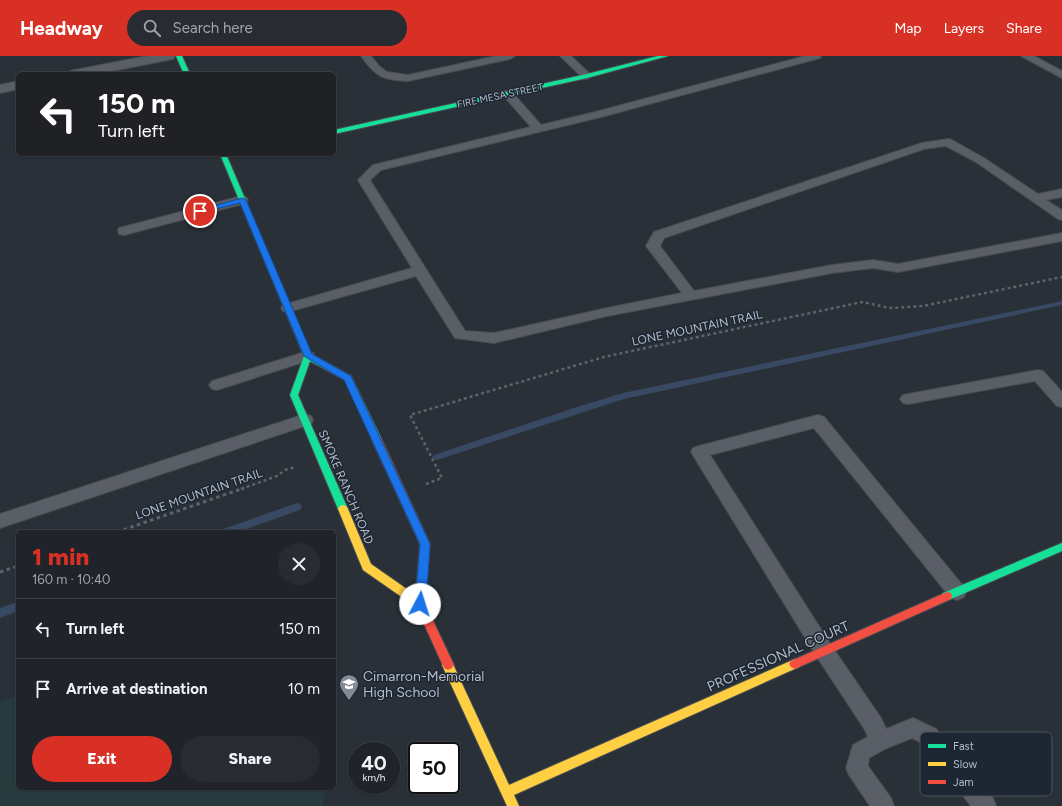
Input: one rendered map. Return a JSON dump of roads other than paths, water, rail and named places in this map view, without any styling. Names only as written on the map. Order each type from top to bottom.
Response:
[{"type":"main road","points":[[179,56],[186,72]]},
{"type":"main road","name":"FIRE MESA STREET","points":[[336,132],[586,76],[665,56]]},
{"type":"main road","points":[[226,156],[242,200],[308,356],[348,378],[425,544],[420,604],[513,806]]},
{"type":"main road","name":"SMOKE RANCH ROAD","points":[[308,356],[294,395],[367,567],[420,604]]},
{"type":"main road","name":"PROFESSIONAL COURT","points":[[507,792],[957,592],[1062,547]]},
{"type":"street","points":[[85,72],[168,56]]},
{"type":"street","points":[[0,89],[16,85]]},
{"type":"lane","points":[[366,56],[378,72],[391,77],[408,78],[493,58],[510,56]]},
{"type":"lane","points":[[565,56],[586,76]]},
{"type":"lane","points":[[1026,56],[1062,76]]},
{"type":"lane","points":[[809,57],[596,115],[377,167],[364,180],[460,335],[494,338],[607,312],[832,269],[873,264],[898,268],[1062,237]]},
{"type":"lane","points":[[507,93],[538,129]]},
{"type":"lane","points":[[692,296],[653,246],[659,234],[922,146],[948,142],[980,160],[1062,216]]},
{"type":"lane","points":[[1035,198],[1062,193]]},
{"type":"lane","points":[[124,231],[242,200]]},
{"type":"lane","points":[[288,308],[421,270]]},
{"type":"lane","points":[[217,385],[308,356]]},
{"type":"lane","points":[[908,398],[1038,375],[1062,402]]},
{"type":"lane","points":[[0,521],[305,420]]},
{"type":"lane","points":[[880,741],[874,725],[824,651],[699,452],[818,421],[957,592]]},
{"type":"lane","points":[[883,806],[857,768],[860,752],[880,741],[913,728],[921,732]]},
{"type":"lane","points":[[977,796],[985,806]]},
{"type":"waterway","points":[[437,457],[623,396],[1062,303]]},
{"type":"waterway","points":[[233,530],[297,507]]},
{"type":"waterway","points":[[0,613],[16,607]]},
{"type":"place","name":"Cimarron-Memorial High School","points":[[349,701]]}]
